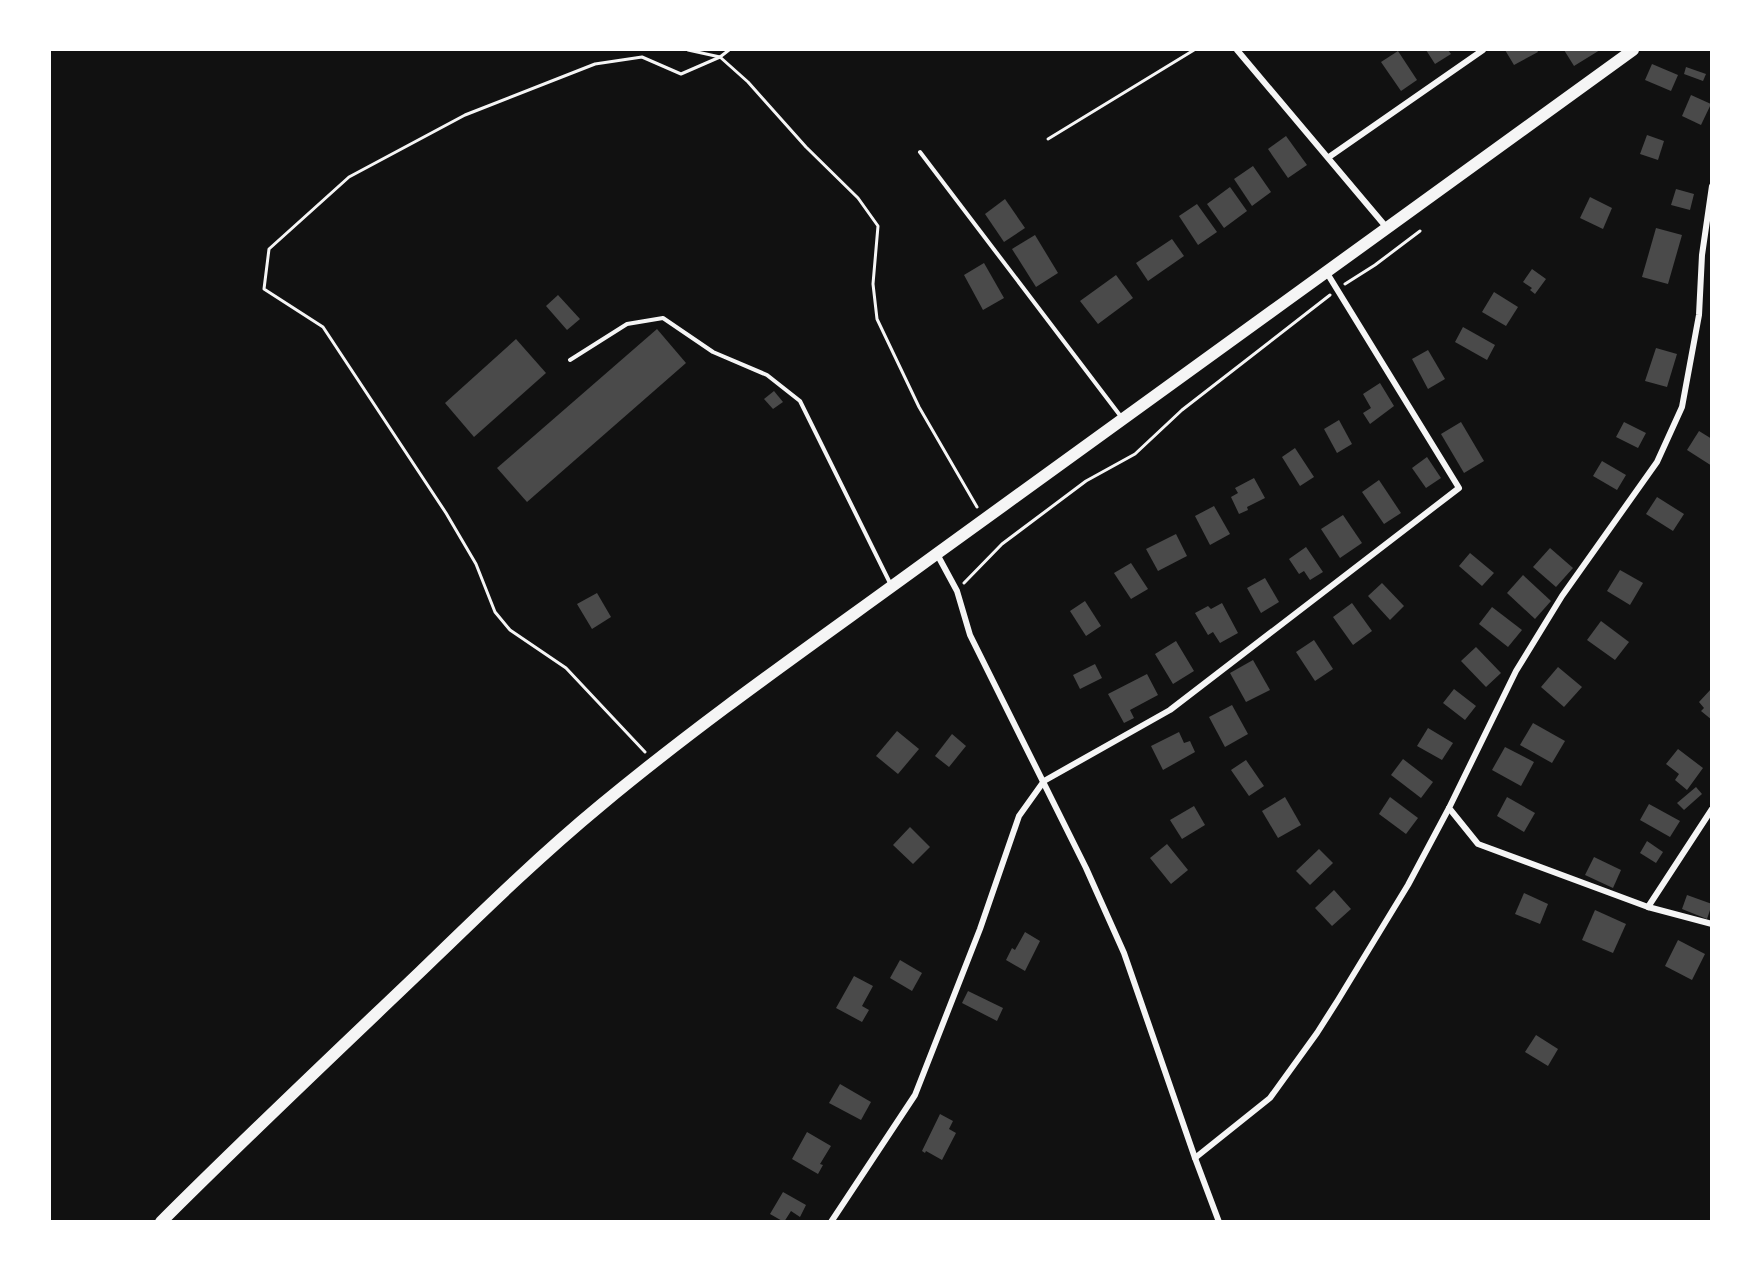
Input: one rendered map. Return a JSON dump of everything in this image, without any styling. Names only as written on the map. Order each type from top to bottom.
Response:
[{"type":"main road","points":[[160,1221],[276,1107],[533,864],[654,762],[983,519],[1388,229],[1633,50]]},
{"type":"street","points":[[1237,50],[1388,229]]},
{"type":"street","points":[[1329,157],[1483,50]]},
{"type":"street","points":[[1195,1158],[1270,1098],[1317,1033],[1408,885],[1449,808],[1516,671],[1562,596],[1657,462],[1682,408],[1699,315],[1702,255],[1712,186]]},
{"type":"street","points":[[831,1221],[915,1095],[980,929],[1019,816],[1044,781],[1170,710],[1459,488],[1327,273]]},
{"type":"street","points":[[937,554],[957,591],[970,635],[1044,781],[1124,953],[1219,1221]]},
{"type":"street","points":[[1449,808],[1478,844],[1648,907],[1712,924]]},
{"type":"street","points":[[1648,907],[1712,809]]},
{"type":"lane","points":[[920,152],[1122,419]]},
{"type":"lane","points":[[570,360],[627,324],[663,318],[713,352],[767,375],[800,401],[891,587]]},
{"type":"path","points":[[688,50],[720,57],[748,82],[806,147],[858,198],[878,226],[873,284],[877,319],[920,407],[983,519]]},
{"type":"path","points":[[654,762],[566,668],[510,630],[502,621],[495,612],[476,564],[446,513],[323,327],[264,289],[269,249],[349,177],[465,115],[595,64],[642,57],[681,74],[720,57],[729,50]]},
{"type":"path","points":[[1048,139],[1194,50]]},
{"type":"path","points":[[957,591],[1002,544],[1086,481],[1135,454],[1182,410],[1337,289],[1375,265],[1420,231]]},
{"type":"building","points":[[1426,50],[1448,50],[1451,54],[1435,64]]},
{"type":"building","points":[[1505,50],[1537,50],[1538,52],[1514,65]]},
{"type":"building","points":[[1564,50],[1600,50],[1574,66]]},
{"type":"building","points":[[1398,51],[1417,80],[1401,91],[1381,62]]},
{"type":"building","points":[[1652,64],[1678,75],[1671,91],[1645,80]]},
{"type":"building","points":[[1686,67],[1706,74],[1703,81],[1684,74]]},
{"type":"building","points":[[1691,95],[1711,104],[1701,125],[1682,116]]},
{"type":"building","points":[[1647,135],[1664,141],[1658,160],[1640,154]]},
{"type":"building","points":[[1286,136],[1307,165],[1288,178],[1268,149]]},
{"type":"building","points":[[1253,166],[1271,192],[1252,206],[1234,179]]},
{"type":"building","points":[[1230,187],[1247,211],[1224,228],[1207,204]]},
{"type":"building","points":[[1676,189],[1694,194],[1690,210],[1671,205]]},
{"type":"building","points":[[1590,197],[1612,208],[1603,229],[1580,218]]},
{"type":"building","points":[[1005,199],[1025,228],[1004,242],[985,214]]},
{"type":"building","points":[[1197,204],[1217,232],[1198,245],[1179,216]]},
{"type":"building","points":[[1656,228],[1682,235],[1668,284],[1642,277]]},
{"type":"building","points":[[1035,235],[1058,273],[1036,287],[1012,249]]},
{"type":"building","points":[[1172,239],[1184,256],[1148,281],[1136,263]]},
{"type":"building","points":[[984,263],[1004,298],[983,310],[964,275]]},
{"type":"building","points":[[1532,269],[1546,279],[1535,294],[1530,290],[1532,288],[1523,282]]},
{"type":"building","points":[[1116,275],[1133,298],[1098,324],[1080,301]]},
{"type":"building","points":[[1494,292],[1518,307],[1506,326],[1482,312]]},
{"type":"building","points":[[558,295],[580,319],[567,330],[546,306]]},
{"type":"building","points":[[1463,327],[1495,345],[1487,360],[1455,342]]},
{"type":"building","points":[[657,329],[686,363],[527,502],[497,468]]},
{"type":"building","points":[[516,339],[546,373],[474,437],[445,403]]},
{"type":"building","points":[[1656,348],[1677,354],[1667,387],[1645,381]]},
{"type":"building","points":[[1428,350],[1445,379],[1428,389],[1412,359]]},
{"type":"building","points":[[1380,383],[1394,406],[1370,424],[1363,413],[1371,408],[1363,394]]},
{"type":"building","points":[[774,391],[783,402],[773,409],[764,399]]},
{"type":"building","points":[[1339,420],[1352,444],[1337,453],[1324,429]]},
{"type":"building","points":[[1461,422],[1484,461],[1464,473],[1441,434]]},
{"type":"building","points":[[1624,422],[1646,433],[1638,448],[1616,437]]},
{"type":"building","points":[[1699,431],[1712,439],[1712,466],[1687,450]]},
{"type":"building","points":[[1295,448],[1314,477],[1300,486],[1282,457]]},
{"type":"building","points":[[1427,457],[1441,478],[1426,488],[1412,468]]},
{"type":"building","points":[[1602,461],[1626,475],[1617,490],[1593,476]]},
{"type":"building","points":[[1254,478],[1265,498],[1239,514],[1231,497],[1238,493],[1235,488]]},
{"type":"building","points":[[1379,480],[1401,513],[1384,524],[1362,492]]},
{"type":"building","points":[[1657,497],[1684,514],[1673,531],[1646,514]]},
{"type":"building","points":[[1214,506],[1230,534],[1210,545],[1195,516]]},
{"type":"building","points":[[1343,515],[1362,543],[1340,558],[1321,529]]},
{"type":"building","points":[[1176,534],[1187,556],[1158,571],[1146,549]]},
{"type":"building","points":[[1306,547],[1323,572],[1310,580],[1304,571],[1299,574],[1289,559]]},
{"type":"building","points":[[1550,548],[1573,568],[1556,587],[1533,567]]},
{"type":"building","points":[[1470,553],[1494,573],[1482,586],[1459,566]]},
{"type":"building","points":[[1131,563],[1148,589],[1131,599],[1114,573]]},
{"type":"building","points":[[1620,570],[1643,583],[1630,605],[1607,591]]},
{"type":"building","points":[[1523,575],[1551,601],[1535,619],[1507,593]]},
{"type":"building","points":[[1265,578],[1279,602],[1261,613],[1247,588]]},
{"type":"building","points":[[1382,583],[1404,606],[1390,620],[1368,596]]},
{"type":"building","points":[[597,593],[611,617],[592,629],[577,604]]},
{"type":"building","points":[[1085,601],[1101,626],[1086,636],[1070,611]]},
{"type":"building","points":[[1222,603],[1238,633],[1220,643],[1213,632],[1208,635],[1195,613],[1208,606],[1211,609]]},
{"type":"building","points":[[1352,603],[1372,631],[1353,645],[1333,617]]},
{"type":"building","points":[[1492,607],[1522,630],[1508,647],[1479,624]]},
{"type":"building","points":[[1601,621],[1629,642],[1615,660],[1587,640]]},
{"type":"building","points":[[1314,640],[1333,669],[1315,681],[1296,652]]},
{"type":"building","points":[[1176,641],[1194,671],[1173,684],[1155,654]]},
{"type":"building","points":[[1476,647],[1501,673],[1486,687],[1461,661]]},
{"type":"building","points":[[1253,660],[1270,690],[1246,702],[1230,673]]},
{"type":"building","points":[[1095,664],[1102,678],[1080,689],[1073,675]]},
{"type":"building","points":[[1558,667],[1582,687],[1564,707],[1541,687]]},
{"type":"building","points":[[1147,674],[1158,695],[1130,710],[1134,718],[1124,723],[1108,694]]},
{"type":"building","points":[[1712,688],[1712,720],[1701,711],[1704,708],[1699,702]]},
{"type":"building","points":[[1454,689],[1476,706],[1465,720],[1443,703]]},
{"type":"building","points":[[1232,705],[1248,734],[1225,747],[1209,717]]},
{"type":"building","points":[[1533,723],[1565,741],[1552,763],[1520,745]]},
{"type":"building","points":[[1428,728],[1453,743],[1442,760],[1417,746]]},
{"type":"building","points":[[897,731],[919,749],[898,774],[876,756]]},
{"type":"building","points":[[1179,732],[1184,743],[1190,741],[1195,752],[1163,770],[1151,746]]},
{"type":"building","points":[[952,734],[966,746],[949,767],[935,756]]},
{"type":"building","points":[[1505,747],[1534,762],[1521,786],[1492,770]]},
{"type":"building","points":[[1678,749],[1703,768],[1687,790],[1675,780],[1679,774],[1666,764]]},
{"type":"building","points":[[1403,759],[1433,782],[1421,798],[1391,775]]},
{"type":"building","points":[[1246,760],[1264,786],[1249,796],[1231,770]]},
{"type":"building","points":[[1696,787],[1702,794],[1684,810],[1677,803]]},
{"type":"building","points":[[1285,797],[1301,825],[1278,838],[1262,811]]},
{"type":"building","points":[[1390,797],[1418,818],[1406,834],[1379,814]]},
{"type":"building","points":[[1507,797],[1535,813],[1524,832],[1497,816]]},
{"type":"building","points":[[1649,804],[1680,821],[1670,837],[1640,820]]},
{"type":"building","points":[[1194,806],[1205,825],[1182,839],[1170,820]]},
{"type":"building","points":[[910,827],[930,847],[913,864],[893,845]]},
{"type":"building","points":[[1647,841],[1663,852],[1656,863],[1640,853]]},
{"type":"building","points":[[1167,844],[1188,870],[1171,884],[1150,858]]},
{"type":"building","points":[[1319,849],[1333,863],[1310,885],[1296,871]]},
{"type":"building","points":[[1594,857],[1621,870],[1613,888],[1585,875]]},
{"type":"building","points":[[1334,890],[1351,909],[1332,926],[1315,908]]},
{"type":"building","points":[[1524,893],[1548,904],[1540,924],[1515,914]]},
{"type":"building","points":[[1687,895],[1712,904],[1707,919],[1682,909]]},
{"type":"building","points":[[1595,910],[1626,924],[1613,953],[1582,940]]},
{"type":"building","points":[[1025,932],[1040,941],[1025,971],[1006,960],[1012,948],[1015,950]]},
{"type":"building","points":[[1678,940],[1705,954],[1692,980],[1665,966]]},
{"type":"building","points":[[900,960],[922,973],[912,991],[890,978]]},
{"type":"building","points":[[854,976],[873,986],[862,1006],[869,1010],[862,1022],[836,1008]]},
{"type":"building","points":[[968,991],[1003,1008],[997,1021],[962,1003]]},
{"type":"building","points":[[1536,1035],[1558,1049],[1548,1066],[1525,1052]]},
{"type":"building","points":[[840,1084],[871,1102],[861,1120],[829,1103]]},
{"type":"building","points":[[940,1114],[953,1121],[949,1129],[956,1133],[942,1160],[922,1151]]},
{"type":"building","points":[[807,1132],[831,1146],[820,1164],[823,1165],[818,1174],[792,1159]]},
{"type":"building","points":[[783,1192],[806,1205],[800,1217],[791,1211],[784,1222],[770,1214]]}]
